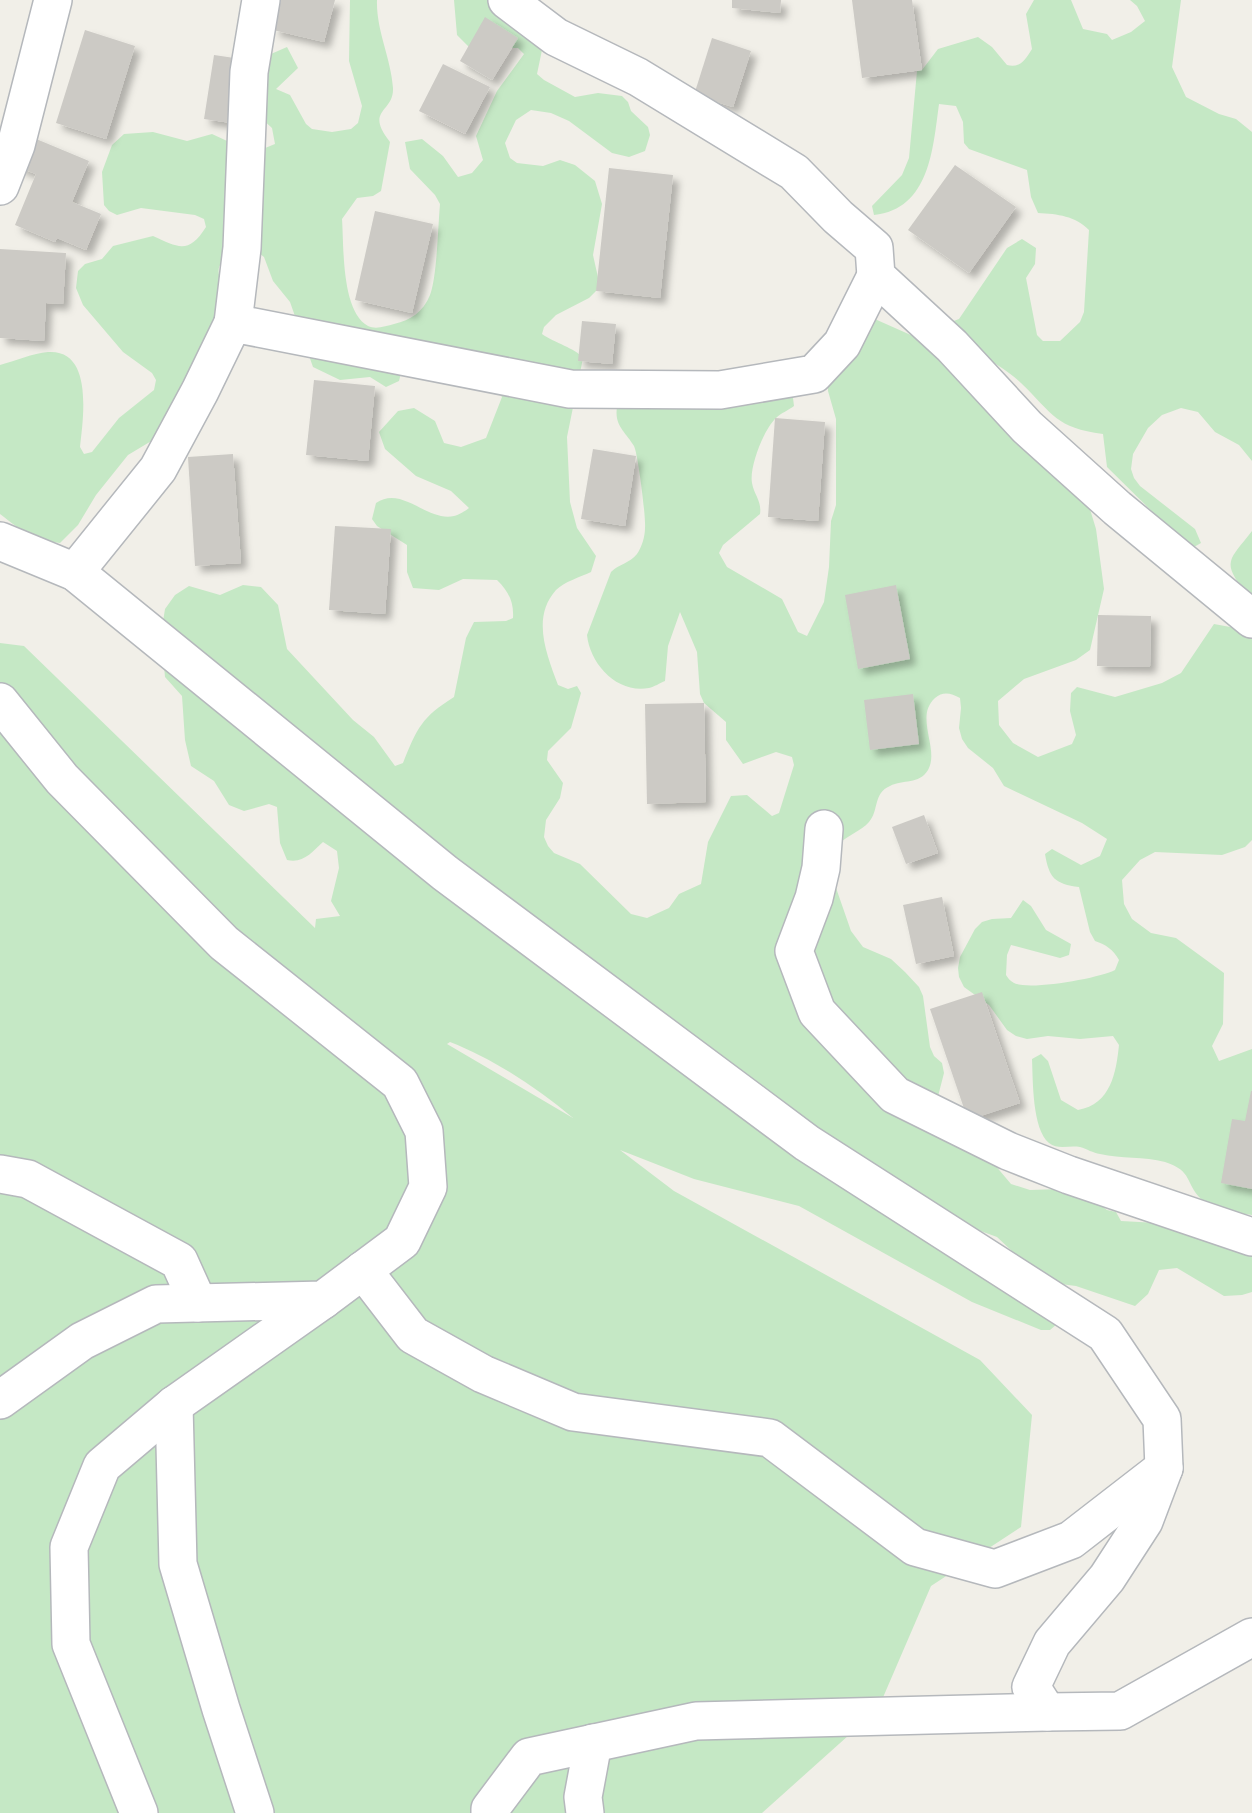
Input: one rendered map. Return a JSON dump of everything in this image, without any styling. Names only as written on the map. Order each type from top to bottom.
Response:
[{"type":"street","points":[[0,186],[16,145],[53,0]]},
{"type":"street","points":[[75,572],[158,469],[233,323],[242,248],[249,72],[261,0]]},
{"type":"street","points":[[233,323],[570,388],[720,390],[814,374],[842,344],[876,276],[874,248],[838,217],[794,172],[638,77],[556,37],[507,0]]},
{"type":"street","points":[[876,276],[952,346],[1027,427],[1117,509],[1252,619]]},
{"type":"street","points":[[0,541],[75,572],[444,873],[807,1143],[1105,1334],[1162,1419],[1164,1468],[1144,1521],[1107,1578],[1052,1643],[1031,1687],[1047,1712]]},
{"type":"street","points":[[0,702],[62,779],[224,943],[400,1083],[424,1131],[428,1187],[402,1241],[174,1405],[102,1466],[69,1547],[71,1644],[138,1813]]},
{"type":"street","points":[[824,829],[821,868],[814,898],[794,951],[817,1012],[895,1095],[1008,1151],[1069,1175],[1252,1237]]},
{"type":"street","points":[[0,1174],[28,1180],[179,1261],[198,1303]]},
{"type":"street","points":[[363,1270],[413,1335],[483,1374],[573,1412],[770,1438],[915,1547],[995,1569],[1071,1539],[1164,1468]]},
{"type":"street","points":[[0,1400],[82,1340],[156,1304],[323,1300]]},
{"type":"street","points":[[174,1405],[178,1564],[255,1813]]},
{"type":"street","points":[[490,1813],[490,1809],[529,1757],[696,1721],[1120,1711],[1252,1637]]},
{"type":"street","points":[[585,1813],[583,1797],[593,1743]]},
{"type":"green space","points":[[350,0],[377,0],[393,88],[380,123],[390,142],[381,191],[373,196],[357,198],[342,219],[348,293],[359,318],[371,327],[384,327],[411,318],[424,306],[432,287],[440,204],[410,169],[405,142],[422,139],[443,156],[458,177],[472,173],[483,160],[476,136],[497,91],[524,54],[518,48],[470,48],[457,35],[454,0],[513,0],[522,22],[542,50],[537,74],[575,97],[598,93],[622,96],[631,111],[648,127],[650,135],[645,151],[629,157],[612,153],[569,121],[551,113],[531,110],[516,120],[505,143],[510,158],[517,163],[543,166],[560,160],[575,165],[595,181],[602,204],[593,255],[599,282],[596,291],[589,298],[556,315],[544,327],[542,334],[583,358],[567,437],[570,502],[577,528],[596,556],[591,572],[556,590],[544,612],[546,649],[558,685],[568,689],[577,686],[581,693],[571,728],[548,751],[547,760],[563,783],[560,798],[546,820],[544,837],[554,853],[580,864],[631,914],[647,918],[669,908],[679,894],[701,884],[708,842],[731,796],[747,795],[772,816],[779,813],[794,765],[792,757],[776,752],[743,764],[726,740],[726,722],[704,703],[700,694],[697,652],[680,612],[668,646],[665,681],[649,688],[626,686],[607,675],[593,656],[587,635],[611,572],[637,554],[645,531],[636,451],[619,424],[617,407],[792,390],[794,406],[771,423],[755,458],[752,483],[760,505],[760,514],[723,545],[719,553],[727,567],[782,599],[798,632],[807,636],[824,602],[831,521],[836,505],[836,419],[828,391],[826,346],[859,312],[913,336],[959,319],[1007,248],[1022,239],[1036,248],[1035,264],[1026,278],[1037,335],[1043,341],[1060,341],[1080,322],[1084,312],[1089,230],[1066,217],[1038,213],[1031,197],[1027,170],[969,149],[964,143],[963,122],[956,106],[939,104],[931,157],[918,189],[907,201],[893,210],[874,215],[872,206],[902,175],[909,158],[917,71],[922,70],[938,49],[978,37],[992,47],[1007,65],[1019,64],[1032,49],[1026,14],[1034,0],[1071,0],[1083,29],[1107,34],[1112,40],[1131,32],[1145,21],[1137,6],[1130,0],[1181,0],[1172,67],[1186,97],[1219,114],[1236,119],[1252,132],[1252,461],[1239,445],[1215,432],[1198,412],[1181,408],[1162,415],[1148,428],[1133,454],[1131,469],[1140,486],[1195,529],[1201,543],[1194,547],[1179,538],[1107,467],[1103,434],[1075,428],[1056,418],[1017,379],[985,357],[1089,506],[1096,529],[1104,589],[1090,650],[1076,660],[1024,679],[998,701],[999,725],[1013,743],[1038,757],[1072,744],[1076,735],[1070,711],[1071,693],[1077,687],[1115,697],[1162,683],[1181,673],[1214,624],[1241,629],[1252,635],[1252,840],[1245,847],[1222,855],[1155,852],[1140,860],[1122,880],[1124,904],[1132,919],[1151,933],[1176,938],[1224,973],[1223,1024],[1212,1046],[1219,1061],[1252,1049],[1252,1215],[1225,1211],[1206,1203],[1180,1169],[1165,1162],[1108,1156],[1080,1147],[1056,1146],[1043,1136],[1034,1104],[1032,1059],[1041,1054],[1048,1061],[1061,1100],[1078,1110],[1089,1107],[1105,1094],[1116,1066],[1119,1045],[1113,1036],[1080,1039],[1048,1036],[1027,1039],[1016,1036],[1007,1030],[989,1005],[964,987],[959,977],[960,957],[975,929],[982,922],[1011,918],[1023,900],[1031,906],[1046,930],[1071,944],[1069,955],[1060,958],[1011,945],[1007,955],[1006,975],[1011,981],[1022,985],[1049,985],[1115,970],[1119,960],[1117,956],[1109,948],[1095,941],[1090,932],[1079,887],[1064,884],[1054,878],[1045,854],[1052,849],[1081,865],[1100,856],[1107,839],[1082,823],[1004,786],[993,768],[968,748],[962,739],[959,728],[960,698],[941,694],[929,706],[927,724],[931,762],[928,770],[920,778],[885,789],[869,822],[839,844],[835,885],[851,931],[863,947],[891,959],[919,987],[923,996],[930,1047],[934,1056],[942,1063],[944,1073],[934,1112],[984,1152],[1011,1184],[1030,1190],[1061,1189],[1091,1198],[1107,1210],[1116,1212],[1121,1221],[1176,1224],[1252,1246],[1252,1292],[1224,1296],[1177,1268],[1159,1270],[1148,1294],[1135,1306],[1076,1286],[1045,1282],[997,1237],[956,1222],[1057,1324],[1050,1330],[1041,1330],[972,1302],[799,1206],[694,1179],[620,1150],[674,1191],[980,1360],[1032,1415],[1021,1527],[931,1586],[878,1709],[762,1813],[0,1813],[0,643],[24,646],[315,928],[316,919],[340,916],[331,901],[339,868],[337,851],[323,842],[303,859],[287,860],[280,843],[277,807],[269,804],[244,811],[229,805],[214,781],[191,766],[185,740],[182,696],[165,677],[161,634],[165,609],[175,595],[189,586],[220,595],[243,585],[261,587],[278,605],[287,649],[353,720],[374,737],[395,766],[403,763],[412,741],[427,717],[454,697],[466,638],[474,622],[506,621],[513,618],[513,612],[509,597],[497,580],[463,579],[439,590],[413,588],[407,572],[407,545],[377,526],[372,519],[376,503],[386,499],[395,498],[444,516],[456,515],[469,508],[451,491],[416,476],[385,449],[379,432],[398,411],[414,408],[435,421],[444,443],[461,447],[486,438],[502,397],[497,390],[405,357],[399,381],[386,387],[370,377],[340,380],[313,367],[290,302],[273,281],[264,257],[250,246],[223,261],[220,266],[220,278],[230,299],[158,437],[128,455],[96,495],[78,525],[60,543],[28,534],[0,514],[0,365],[48,352],[63,354],[73,362],[82,388],[80,447],[84,454],[92,452],[119,418],[154,390],[156,380],[152,373],[123,352],[83,305],[76,288],[78,271],[85,264],[102,259],[113,246],[153,236],[177,246],[189,245],[206,227],[204,219],[195,215],[141,208],[117,215],[109,211],[104,205],[102,172],[112,145],[124,134],[153,132],[187,141],[212,134],[253,153],[275,144],[272,128],[260,117],[271,54],[287,47],[298,68],[276,89],[290,95],[306,124],[312,129],[332,132],[351,129],[358,123],[362,106],[349,61]],"holes":[[[450,1042],[514,1075],[573,1118],[447,1044]]]},
{"type":"green space","points":[[1252,531],[1252,593],[1246,593],[1233,574],[1231,561]]},
{"type":"building","points":[[281,0],[335,0],[324,42],[273,30]]},
{"type":"building","points":[[732,0],[781,0],[780,13],[732,8]]},
{"type":"building","points":[[852,0],[912,0],[922,70],[862,78]]},
{"type":"building","points":[[485,17],[518,38],[492,80],[460,61]]},
{"type":"building","points":[[85,30],[135,46],[106,139],[56,123]]},
{"type":"building","points":[[712,38],[751,51],[733,107],[694,95]]},
{"type":"building","points":[[214,55],[241,59],[231,123],[204,119]]},
{"type":"building","points":[[443,64],[490,87],[465,134],[419,111]]},
{"type":"building","points":[[29,136],[89,161],[72,202],[101,214],[86,250],[57,238],[55,242],[15,225],[36,174],[17,167]]},
{"type":"building","points":[[955,165],[1016,207],[969,273],[908,230]]},
{"type":"building","points":[[609,168],[673,175],[660,298],[596,291]]},
{"type":"building","points":[[375,211],[433,224],[412,313],[355,300]]},
{"type":"building","points":[[0,249],[66,253],[63,304],[46,303],[44,341],[0,338]]},
{"type":"building","points":[[582,321],[616,324],[612,364],[578,361]]},
{"type":"building","points":[[314,380],[375,386],[368,461],[306,455]]},
{"type":"building","points":[[775,418],[825,422],[818,521],[768,517]]},
{"type":"building","points":[[593,449],[636,456],[625,526],[581,519]]},
{"type":"building","points":[[233,454],[241,563],[195,566],[188,457]]},
{"type":"building","points":[[335,526],[391,529],[385,614],[329,610]]},
{"type":"building","points":[[896,585],[910,659],[858,669],[845,595]]},
{"type":"building","points":[[1098,615],[1151,616],[1150,667],[1097,666]]},
{"type":"building","points":[[913,694],[919,744],[870,750],[864,700]]},
{"type":"building","points":[[704,703],[706,802],[647,804],[645,704]]},
{"type":"building","points":[[924,815],[938,853],[906,864],[892,827]]},
{"type":"building","points":[[942,897],[954,956],[916,964],[903,905]]},
{"type":"building","points":[[982,992],[1020,1103],[968,1120],[930,1009]]},
{"type":"building","points":[[1251,1091],[1252,1189],[1221,1183],[1232,1119],[1245,1121]]}]
